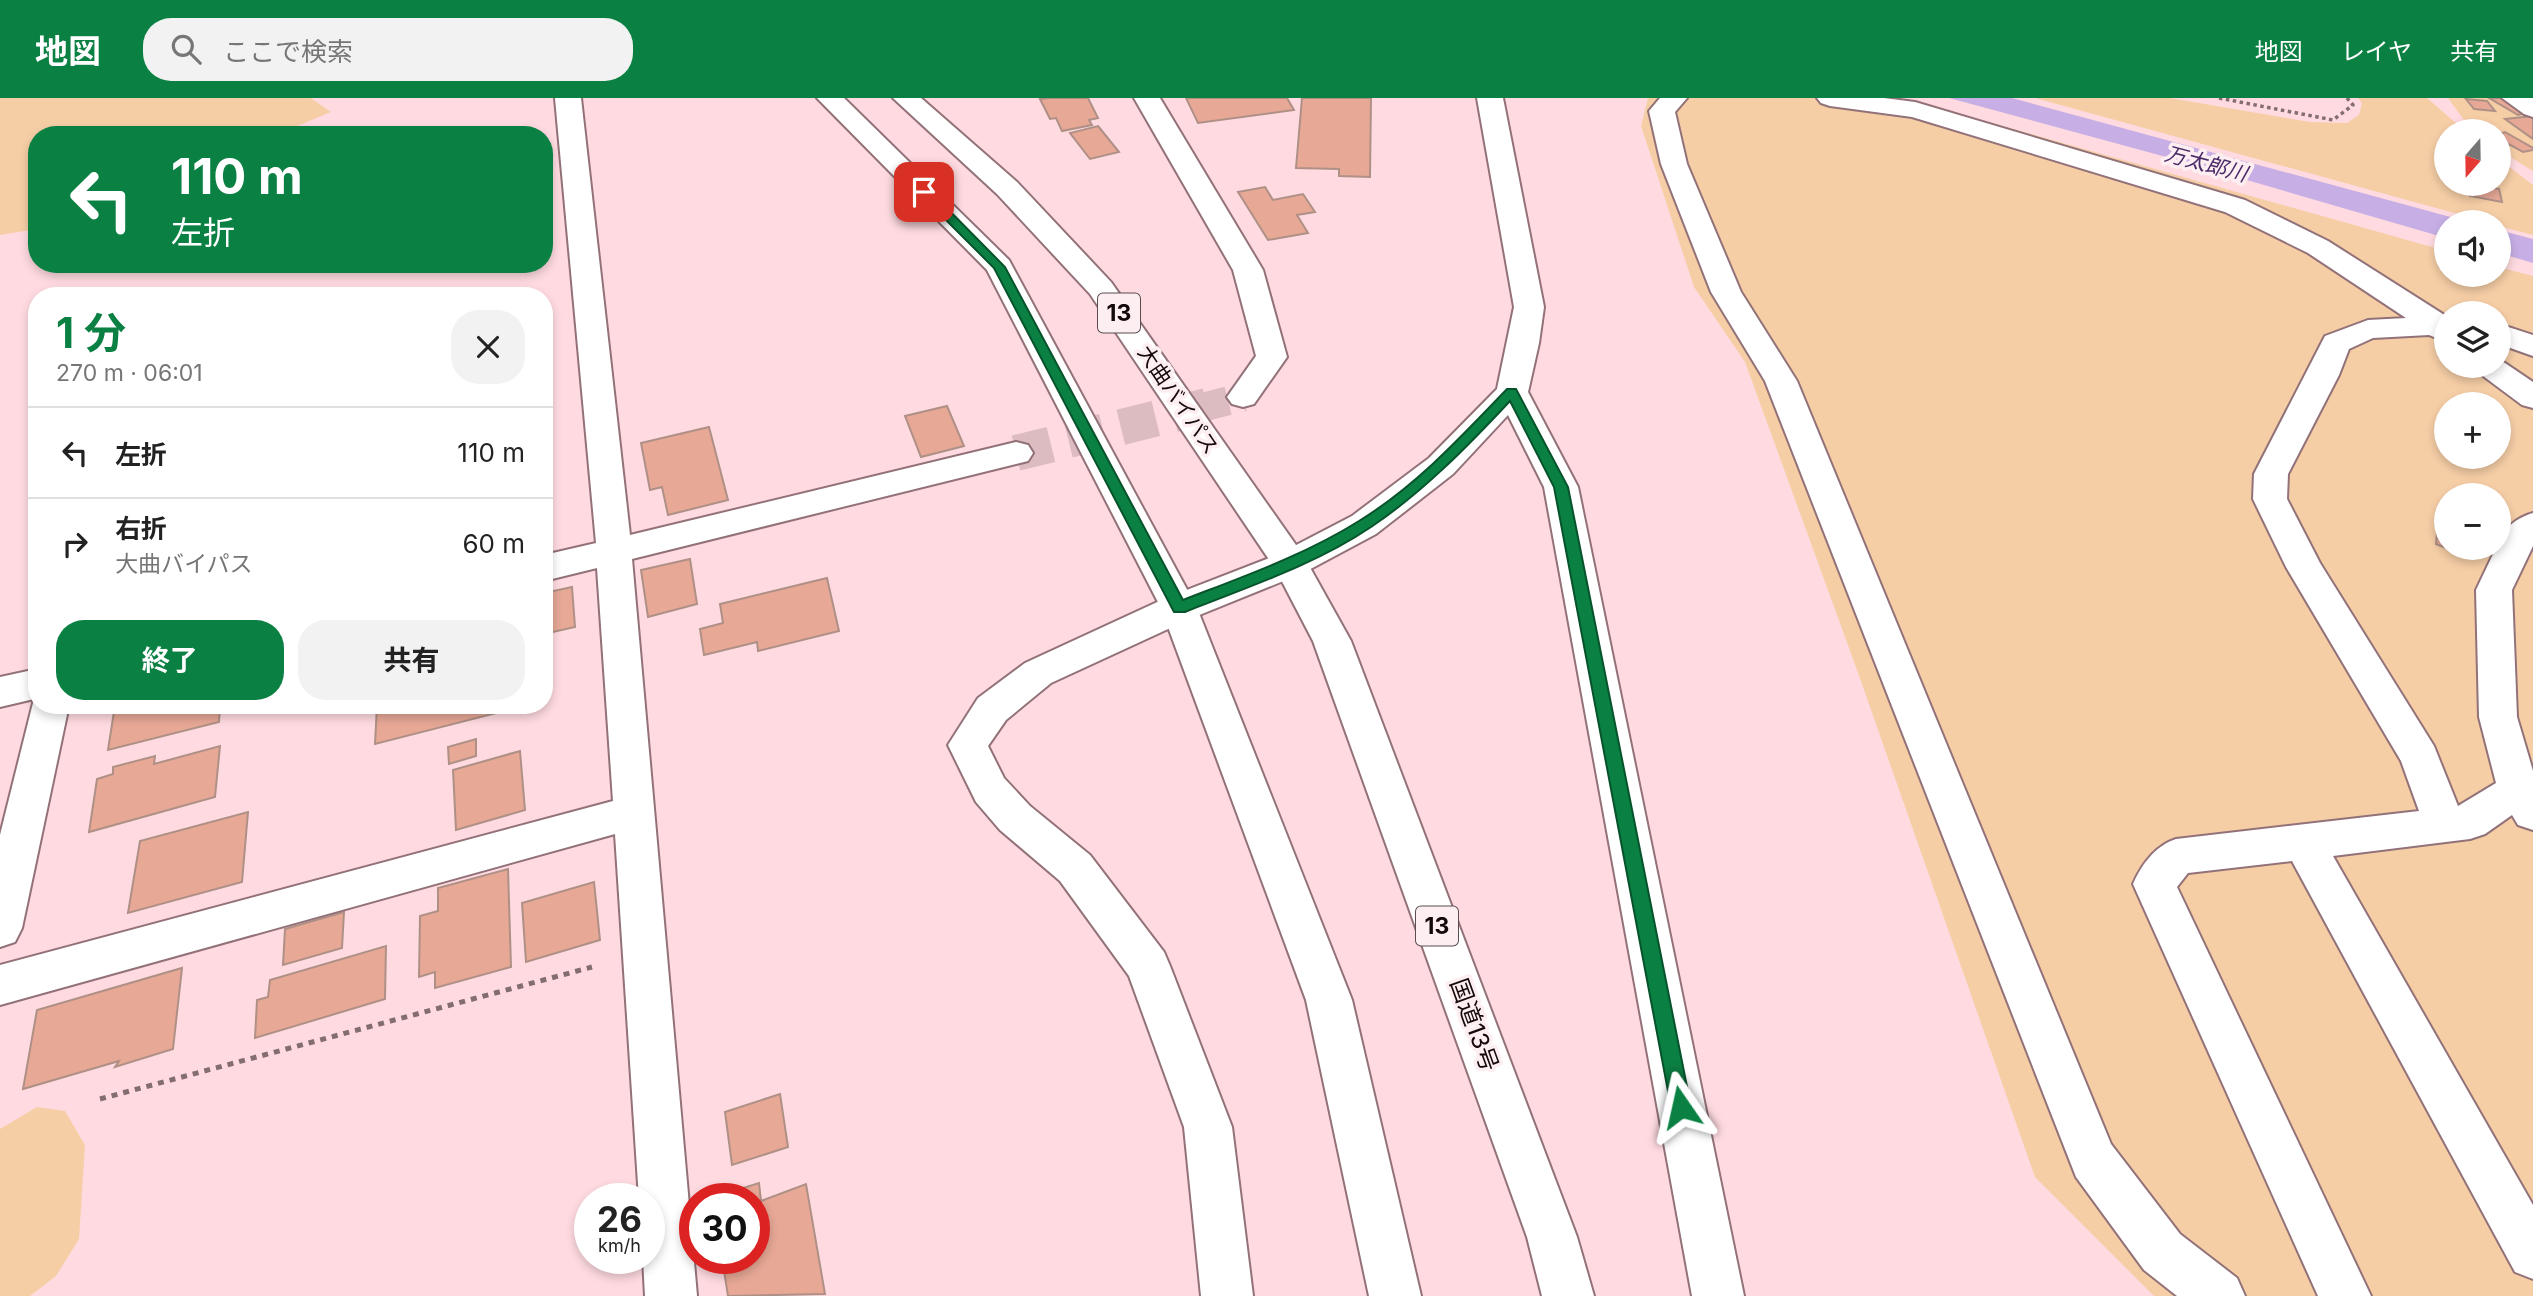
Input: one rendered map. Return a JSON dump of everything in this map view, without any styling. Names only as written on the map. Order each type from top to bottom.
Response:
[{"type":"main road","points":[[568,98],[614,552],[671,1296]]},
{"type":"main road","points":[[830,98],[999,267],[1179,608],[1329,1000],[1395,1296]]},
{"type":"main road","name":"大曲バイパス","points":[[906,98],[1007,188],[1101,288],[1290,564]]},
{"type":"main road","points":[[1147,98],[1248,270],[1272,357],[1243,397]]},
{"type":"main road","points":[[1227,1296],[1208,1127],[1148,966],[1075,868],[1015,818],[990,790],[968,746],[992,709],[1038,673],[1179,608],[1290,564],[1364,525],[1441,466],[1512,392],[1524,343],[1529,307],[1490,98]]},
{"type":"main road","points":[[1674,98],[1662,111],[1674,164],[1726,292],[1781,381],[2092,1160],[2162,1252],[2219,1296]]},
{"type":"main road","points":[[1830,98],[1915,110],[2235,206],[2297,234],[2386,287],[2434,321]]},
{"type":"main road","points":[[2515,98],[2533,109]]},
{"type":"main road","points":[[2434,327],[2368,329],[2336,343],[2323,375],[2271,474],[2270,499],[2304,567],[2420,757],[2444,824]]},
{"type":"main road","points":[[2511,338],[2533,346]]},
{"type":"main road","points":[[2506,378],[2533,398]]},
{"type":"main road","points":[[1512,392],[1561,487],[1718,1296]]},
{"type":"main road","points":[[553,566],[1016,453]]},
{"type":"main road","points":[[2345,1296],[2154,884],[2176,857],[2470,821],[2525,801],[2498,717],[2494,590],[2516,542],[2533,525]]},
{"type":"main road","name":"国道13号","points":[[1290,564],[1332,641],[1552,1237],[1568,1296]]},
{"type":"main road","points":[[0,692],[28,686]]},
{"type":"main road","points":[[0,928],[48,714]]},
{"type":"main road","points":[[0,985],[634,812]]},
{"type":"main road","points":[[2302,841],[2533,1254]]},
{"type":"path","points":[[2219,98],[2333,120],[2353,105],[2347,98]]},
{"type":"path","points":[[100,1099],[644,953]]},
{"type":"shaded area","points":[[0,98],[311,98],[331,112],[298,126],[28,126],[28,230],[0,235]]},
{"type":"shaded area","points":[[1648,98],[1884,98],[1932,106],[2434,248],[2434,287],[2511,287],[2511,270],[2533,276],[2533,1296],[2154,1296],[2035,1177],[1857,670],[1745,362],[1694,287],[1641,126]]},
{"type":"shaded area","points":[[2035,98],[2170,98],[2310,122],[2347,123],[2359,115],[2362,103],[2358,98],[2427,98],[2451,119],[2434,119],[2434,196],[2511,196],[2511,168],[2533,185],[2533,235],[2511,229],[2511,210],[2443,210]]},
{"type":"shaded area","points":[[2448,98],[2533,98],[2533,171],[2511,157],[2511,119],[2463,119]]},
{"type":"shaded area","points":[[37,1107],[65,1111],[85,1145],[79,1239],[56,1276],[30,1296],[0,1296],[0,1129]]},
{"type":"water","name":"万太郎川","points":[[1949,98],[2012,98],[2434,213],[2434,235],[2192,164]]},
{"type":"water","points":[[2511,233],[2533,239],[2533,263],[2511,257]]},
{"type":"building","points":[[1088,98],[1098,118],[1089,120],[1092,125],[1062,131],[1056,118],[1050,119],[1040,99]]},
{"type":"building","points":[[1186,98],[1287,98],[1294,110],[1198,123]]},
{"type":"building","points":[[1302,98],[1371,98],[1370,177],[1339,176],[1339,169],[1296,168]]},
{"type":"building","points":[[2489,98],[2505,98],[2530,112],[2518,115]]},
{"type":"building","points":[[2466,99],[2487,101],[2495,111],[2474,109]]},
{"type":"building","points":[[2533,116],[2533,139],[2511,123],[2511,119],[2505,119]]},
{"type":"building","points":[[1098,126],[1119,152],[1090,159],[1070,133]]},
{"type":"building","points":[[2511,135],[2533,148],[2523,152],[2511,146]]},
{"type":"building","points":[[1265,187],[1273,200],[1303,194],[1315,212],[1297,215],[1308,233],[1268,240],[1238,192]]},
{"type":"building","points":[[2470,196],[2501,196],[2502,202]]},
{"type":"building","points":[[947,406],[964,446],[921,457],[905,416]]},
{"type":"building","points":[[709,427],[728,500],[668,515],[662,487],[650,490],[641,443]]},
{"type":"building","points":[[690,559],[697,604],[648,617],[641,570]]},
{"type":"building","points":[[827,578],[839,631],[758,651],[757,642],[704,655],[700,629],[723,623],[720,604]]},
{"type":"building","points":[[572,587],[575,627],[553,632],[553,591]]},
{"type":"building","points":[[114,714],[219,714],[219,722],[108,750]]},
{"type":"building","points":[[377,714],[492,714],[375,744]]},
{"type":"building","points":[[476,739],[476,756],[449,764],[448,747]]},
{"type":"building","points":[[220,746],[215,797],[89,832],[97,779],[113,774],[113,767],[155,756],[154,764]]},
{"type":"building","points":[[520,751],[525,810],[456,830],[453,770]]},
{"type":"building","points":[[248,812],[242,882],[128,913],[140,841]]},
{"type":"building","points":[[508,869],[511,967],[435,988],[435,972],[419,977],[420,916],[438,911],[438,888]]},
{"type":"building","points":[[594,882],[600,940],[526,962],[522,903]]},
{"type":"building","points":[[344,912],[342,948],[283,965],[285,929]]},
{"type":"building","points":[[386,946],[385,999],[255,1038],[257,1000],[268,997],[270,980]]},
{"type":"building","points":[[182,968],[173,1049],[115,1067],[119,1061],[23,1089],[37,1010]]},
{"type":"building","points":[[780,1094],[788,1147],[732,1165],[725,1112]]},
{"type":"building","points":[[806,1184],[825,1294],[728,1296],[725,1274],[770,1274],[770,1198]]},
{"type":"tunnel","points":[[1200,408],[1243,397]]},
{"type":"tunnel","points":[[1016,453],[1207,406]]},
{"type":"route","points":[[924,192],[999,267],[1179,608],[1290,564],[1364,525],[1441,466],[1512,392],[1561,487],[1681,1107]]}]
